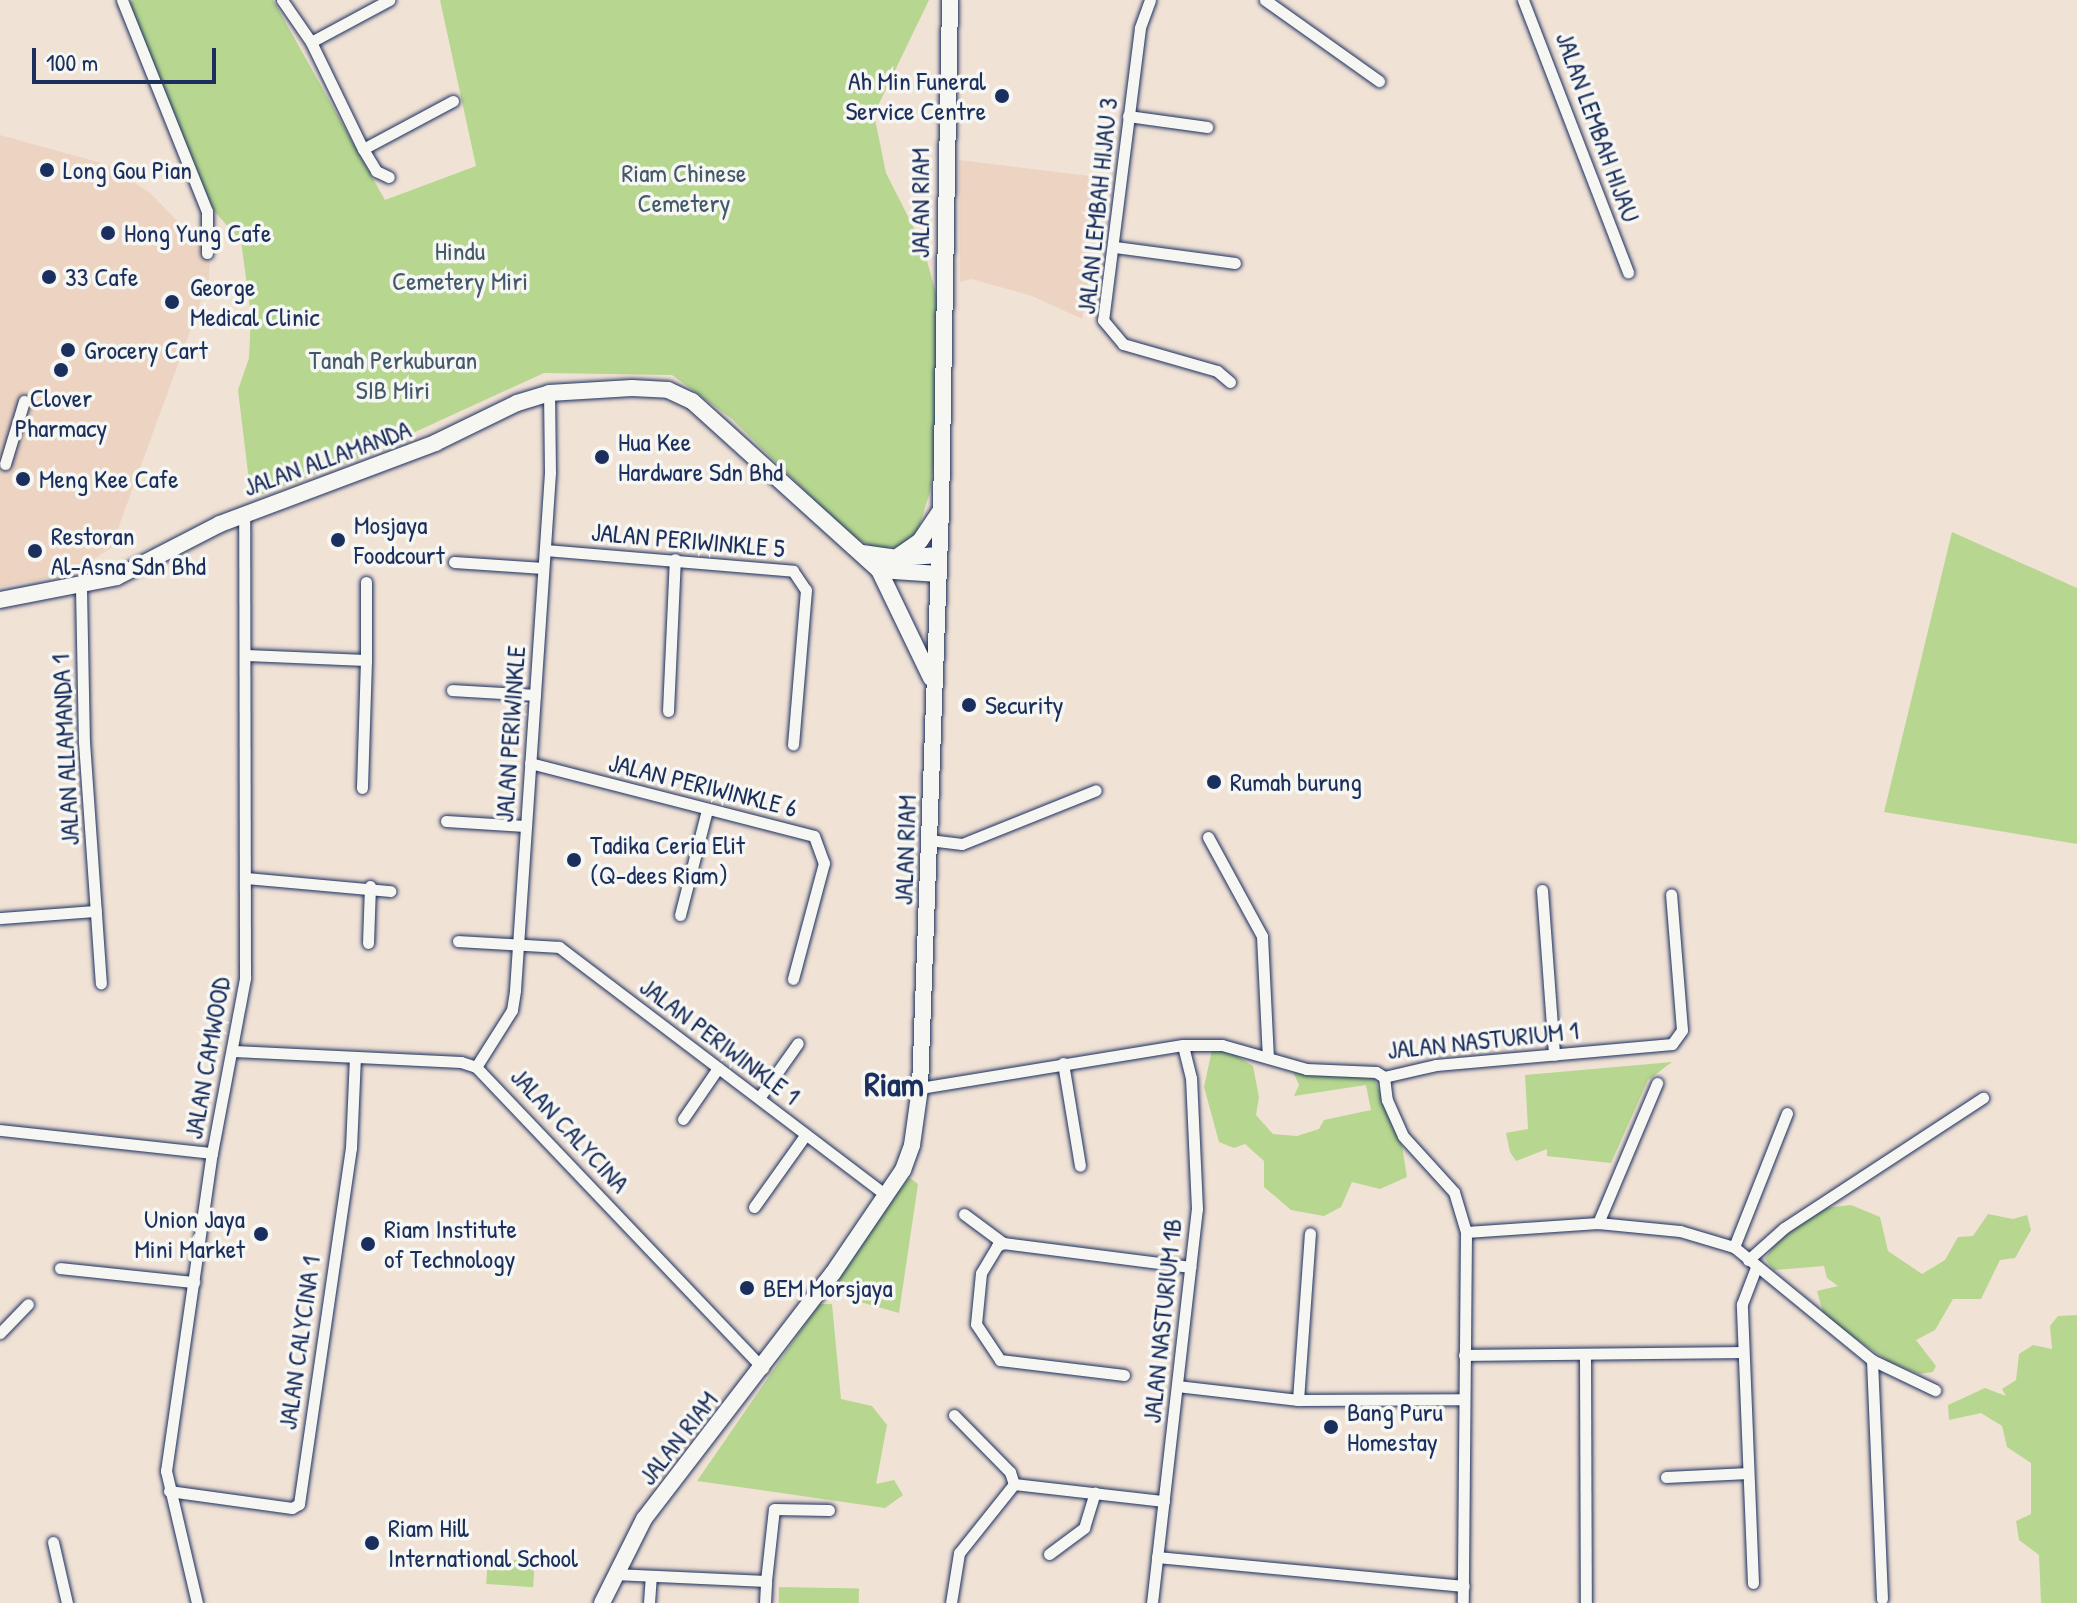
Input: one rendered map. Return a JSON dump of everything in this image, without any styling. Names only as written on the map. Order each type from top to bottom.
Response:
[{"type":"main road","name":"JALAN RIAM","points":[[602,1603],[644,1519],[763,1368],[886,1195],[912,1145],[920,1088],[939,574],[950,0]]},
{"type":"main road","name":"JALAN ALLAMANDA","points":[[0,600],[81,588],[144,566],[244,514],[398,458],[517,403],[549,393],[668,390],[692,401],[879,570],[909,622],[935,687]]},
{"type":"main road","points":[[896,558],[920,541],[941,510]]},
{"type":"main road","points":[[857,551],[896,558],[939,555]]},
{"type":"main road","points":[[879,570],[939,574]]},
{"type":"street","points":[[122,0],[207,211],[207,253]]},
{"type":"street","points":[[282,0],[311,42],[376,171],[389,177]]},
{"type":"street","points":[[311,42],[389,0]]},
{"type":"street","name":"JALAN LEMBAH HIJAU 3","points":[[1150,0],[1140,28],[1128,116],[1106,329],[1135,349],[1217,371],[1230,382]]},
{"type":"street","points":[[1265,0],[1379,81]]},
{"type":"street","name":"JALAN LEMBAH HIJAU","points":[[1523,0],[1628,272]]},
{"type":"street","points":[[363,149],[453,101]]},
{"type":"street","points":[[1128,116],[1207,127]]},
{"type":"street","points":[[1115,247],[1235,263]]},
{"type":"street","name":"JALAN PERIWINKLE","points":[[476,1067],[512,1010],[545,550],[549,393]]},
{"type":"street","points":[[5,464],[24,401]]},
{"type":"street","name":"JALAN CAMWOOD","points":[[197,1603],[166,1471],[212,1153],[234,1051],[245,978],[244,514]]},
{"type":"street","name":"JALAN PERIWINKLE 5","points":[[545,550],[785,568],[804,583],[793,744]]},
{"type":"street","points":[[668,711],[675,559]]},
{"type":"street","points":[[454,562],[543,568]]},
{"type":"street","points":[[362,788],[366,582]]},
{"type":"street","name":"JALAN ALLAMANDA 1","points":[[81,588],[101,983]]},
{"type":"street","points":[[246,655],[366,660]]},
{"type":"street","points":[[452,690],[535,695]]},
{"type":"street","name":"JALAN PERIWINKLE 6","points":[[530,763],[814,836],[821,844],[824,863],[793,979]]},
{"type":"street","points":[[929,840],[962,844],[1096,790]]},
{"type":"street","points":[[680,915],[707,810]]},
{"type":"street","points":[[446,821],[525,826]]},
{"type":"street","points":[[1208,837],[1262,936],[1268,1057]]},
{"type":"street","points":[[246,878],[370,886],[390,891]]},
{"type":"street","points":[[368,943],[370,886]]},
{"type":"street","points":[[1542,890],[1554,1055]]},
{"type":"street","name":"JALAN NASTURIUM 1","points":[[920,1088],[1183,1045],[1222,1045],[1306,1069],[1376,1072],[1384,1077],[1436,1065],[1672,1044],[1682,1030],[1671,894]]},
{"type":"street","points":[[0,918],[96,911]]},
{"type":"street","name":"JALAN PERIWINKLE 1","points":[[458,941],[517,947],[559,947],[759,1098],[804,1137],[886,1195]]},
{"type":"street","points":[[759,1098],[798,1043]]},
{"type":"street","name":"JALAN NASTURIUM 1B","points":[[1152,1603],[1197,1209],[1191,1078],[1183,1045]]},
{"type":"street","name":"JALAN CALYCINA","points":[[234,1051],[476,1067],[763,1368]]},
{"type":"street","name":"JALAN CALYCINA 1","points":[[169,1491],[292,1508],[299,1504],[351,1148],[355,1057]]},
{"type":"street","points":[[1063,1063],[1080,1166]]},
{"type":"street","points":[[683,1119],[718,1068]]},
{"type":"street","points":[[1384,1077],[1387,1100],[1403,1136],[1454,1192],[1466,1232],[1463,1603]]},
{"type":"street","points":[[1598,1223],[1657,1083]]},
{"type":"street","points":[[1753,1583],[1742,1352],[1742,1304],[1752,1264],[1784,1228],[1983,1098]]},
{"type":"street","points":[[1734,1247],[1787,1113]]},
{"type":"street","points":[[0,1130],[13,1136],[212,1153]]},
{"type":"street","points":[[754,1207],[804,1137]]},
{"type":"street","points":[[964,1214],[1003,1243],[1190,1267]]},
{"type":"street","points":[[1466,1232],[1598,1223],[1680,1231],[1734,1247],[1872,1360],[1935,1390]]},
{"type":"street","points":[[1298,1400],[1310,1233]]},
{"type":"street","points":[[1003,1243],[981,1273],[976,1324],[1000,1360],[1124,1375]]},
{"type":"street","points":[[60,1268],[194,1282]]},
{"type":"street","points":[[0,1333],[28,1304]]},
{"type":"street","points":[[1464,1355],[1742,1352]]},
{"type":"street","points":[[1585,1355],[1586,1603]]},
{"type":"street","points":[[1872,1360],[1882,1599]]},
{"type":"street","points":[[1177,1386],[1298,1400],[1463,1399]]},
{"type":"street","points":[[954,1415],[1010,1472],[1014,1484]]},
{"type":"street","points":[[1666,1477],[1748,1473]]},
{"type":"street","points":[[1014,1484],[1164,1501]]},
{"type":"street","points":[[951,1603],[959,1553],[1014,1484]]},
{"type":"street","points":[[1049,1554],[1084,1528],[1095,1493]]},
{"type":"street","points":[[765,1603],[774,1509],[829,1510]]},
{"type":"street","points":[[53,1542],[67,1603]]},
{"type":"street","points":[[1157,1557],[1464,1586]]},
{"type":"street","points":[[614,1574],[766,1581]]},
{"type":"street","points":[[649,1603],[651,1576]]},
{"type":"shaded area","points":[[0,135],[105,164],[149,192],[210,254],[209,279],[111,548],[72,573],[0,587]]},
{"type":"shaded area","points":[[959,160],[1106,178],[1082,319],[1032,296],[971,279],[960,282]]},
{"type":"green space","name":"Riam Chinese Cemetery","points":[[133,0],[273,0],[385,200],[476,166],[440,0],[929,0],[874,114],[886,173],[923,246],[938,301],[939,423],[930,492],[916,536],[896,547],[877,549],[851,536],[732,419],[672,375],[544,373],[356,459],[251,498],[238,390],[249,358],[251,315],[241,241],[213,210],[128,5]]},
{"type":"green space","points":[[1952,532],[2077,588],[2077,844],[1884,812]]},
{"type":"green space","points":[[1212,1050],[1227,1050],[1253,1066],[1259,1097],[1256,1115],[1273,1134],[1297,1136],[1319,1129],[1324,1120],[1371,1110],[1366,1085],[1294,1096],[1299,1085],[1293,1072],[1374,1078],[1402,1146],[1407,1177],[1380,1189],[1352,1182],[1341,1207],[1324,1216],[1291,1210],[1264,1187],[1264,1161],[1245,1144],[1234,1148],[1219,1142],[1204,1087]]},
{"type":"green space","points":[[1672,1062],[1648,1080],[1611,1163],[1547,1156],[1547,1149],[1516,1161],[1510,1152],[1506,1133],[1528,1129],[1525,1075]]},
{"type":"green space","points":[[910,1178],[918,1184],[899,1313],[839,1296],[834,1287],[891,1198]]},
{"type":"green space","points":[[1851,1205],[1880,1217],[1888,1251],[1922,1274],[1945,1260],[1958,1237],[1973,1236],[1988,1214],[2013,1219],[2027,1215],[2031,1230],[2015,1258],[2000,1260],[1981,1299],[1953,1299],[1935,1330],[1916,1340],[1936,1366],[1933,1372],[1919,1374],[1888,1361],[1824,1316],[1817,1291],[1838,1286],[1827,1278],[1824,1266],[1774,1270],[1765,1259],[1784,1229],[1825,1208]]},
{"type":"green space","points":[[819,1304],[832,1304],[841,1399],[872,1406],[887,1425],[876,1484],[894,1480],[903,1495],[885,1508],[697,1481]]},
{"type":"green space","points":[[2077,1315],[2077,1603],[2041,1603],[2039,1555],[2019,1540],[2016,1521],[2031,1514],[2031,1463],[2007,1447],[2002,1426],[1981,1413],[1949,1420],[1948,1405],[1985,1388],[2006,1396],[2002,1389],[2016,1380],[2019,1354],[2033,1345],[2052,1349],[2050,1326],[2058,1316]]},
{"type":"green space","points":[[488,1558],[535,1561],[533,1587],[486,1584]]},
{"type":"green space","points":[[779,1587],[859,1588],[859,1603],[779,1603]]},
{"type":"place","name":"Ah Min Funeral Service Centre","points":[[1002,96]]},
{"type":"place","name":"Long Gou Pian","points":[[47,170]]},
{"type":"place","name":"Hong Yung Cafe","points":[[108,233]]},
{"type":"place","name":"33 Cafe","points":[[49,277]]},
{"type":"place","name":"George Medical Clinic","points":[[172,302]]},
{"type":"place","name":"Grocery Cart","points":[[68,350]]},
{"type":"place","name":"Clover Pharmacy","points":[[61,370]]},
{"type":"place","name":"Hua Kee Hardware Sdn Bhd","points":[[602,457]]},
{"type":"place","name":"Meng Kee Cafe","points":[[23,479]]},
{"type":"place","name":"Mosjaya Foodcourt","points":[[338,540]]},
{"type":"place","name":"Restoran Al-Asna Sdn Bhd","points":[[35,551]]},
{"type":"place","name":"Security","points":[[969,705]]},
{"type":"place","name":"Rumah burung","points":[[1214,782]]},
{"type":"place","name":"Tadika Ceria Elit (Q-dees Riam)","points":[[574,860]]},
{"type":"place","name":"Union Jaya Mini Market","points":[[261,1234]]},
{"type":"place","name":"Riam Institute of Technology","points":[[368,1244]]},
{"type":"place","name":"BEM Morsjaya","points":[[747,1288]]},
{"type":"place","name":"Bang Puru Homestay","points":[[1331,1427]]},
{"type":"place","name":"Riam Hill International School","points":[[372,1543]]},
{"type":"district","name":"Riam","points":[[894,1085]]},
{"type":"park label","name":"Hindu Cemetery Miri","points":[[460,266]]},
{"type":"park label","name":"Tanah Perkuburan SIB Miri","points":[[393,375]]}]
